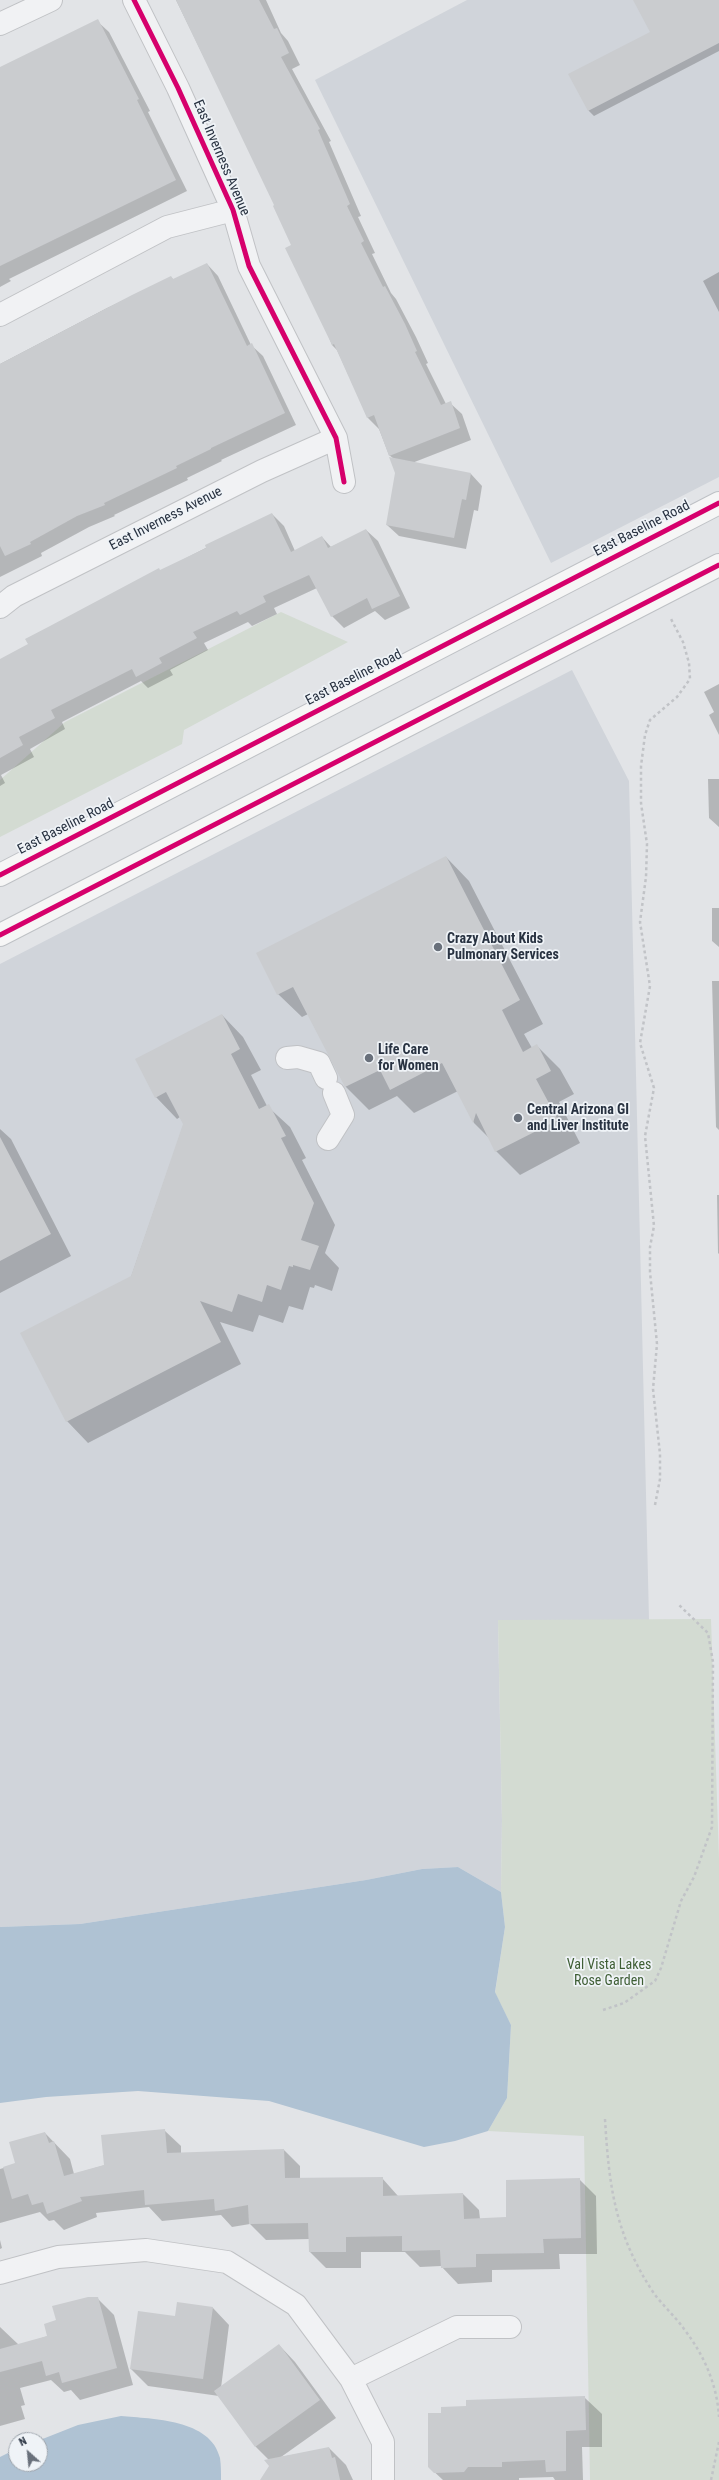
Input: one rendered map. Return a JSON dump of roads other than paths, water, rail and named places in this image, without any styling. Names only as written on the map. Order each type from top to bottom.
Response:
[{"type":"main road","name":"East Baseline Road","points":[[0,876],[719,503]]},
{"type":"main road","points":[[0,935],[719,565]]},
{"type":"street","points":[[0,24],[51,0]]},
{"type":"street","name":"East Inverness Avenue","points":[[134,0],[178,88],[233,210],[249,266],[336,438],[344,482]]},
{"type":"street","name":"East Inverness Avenue","points":[[0,315],[167,227],[233,210]]},
{"type":"street","name":"East Inverness Avenue","points":[[0,607],[14,596],[262,471],[336,438]]},
{"type":"street","points":[[287,1058],[298,1057],[319,1063],[343,1115],[328,1138]]},
{"type":"street","points":[[0,2273],[58,2257],[146,2250],[227,2262],[296,2305],[351,2379],[383,2442],[383,2480]]},
{"type":"street","points":[[351,2379],[457,2327],[510,2327]]},
{"type":"water","points":[[458,1867],[501,1892],[505,1927],[495,1992],[511,2025],[507,2098],[488,2131],[455,2141],[424,2147],[269,2101],[138,2091],[46,2097],[0,2103],[0,1927],[80,1924],[366,1880],[422,1869]]},
{"type":"water","points":[[121,2416],[164,2420],[193,2428],[205,2435],[214,2445],[220,2458],[221,2480],[0,2480],[0,2457],[8,2453],[8,2472],[48,2472],[48,2437],[78,2425]]},
{"type":"place","name":"Crazy About Kids Pulmonary Services","points":[[438,947]]},
{"type":"place","name":"Life Care for Women","points":[[369,1058]]},
{"type":"place","name":"Central Arizona GI and Liver Institute","points":[[518,1118]]},
{"type":"park label","name":"Val Vista Lakes Rose Garden","points":[[609,1974]]}]
